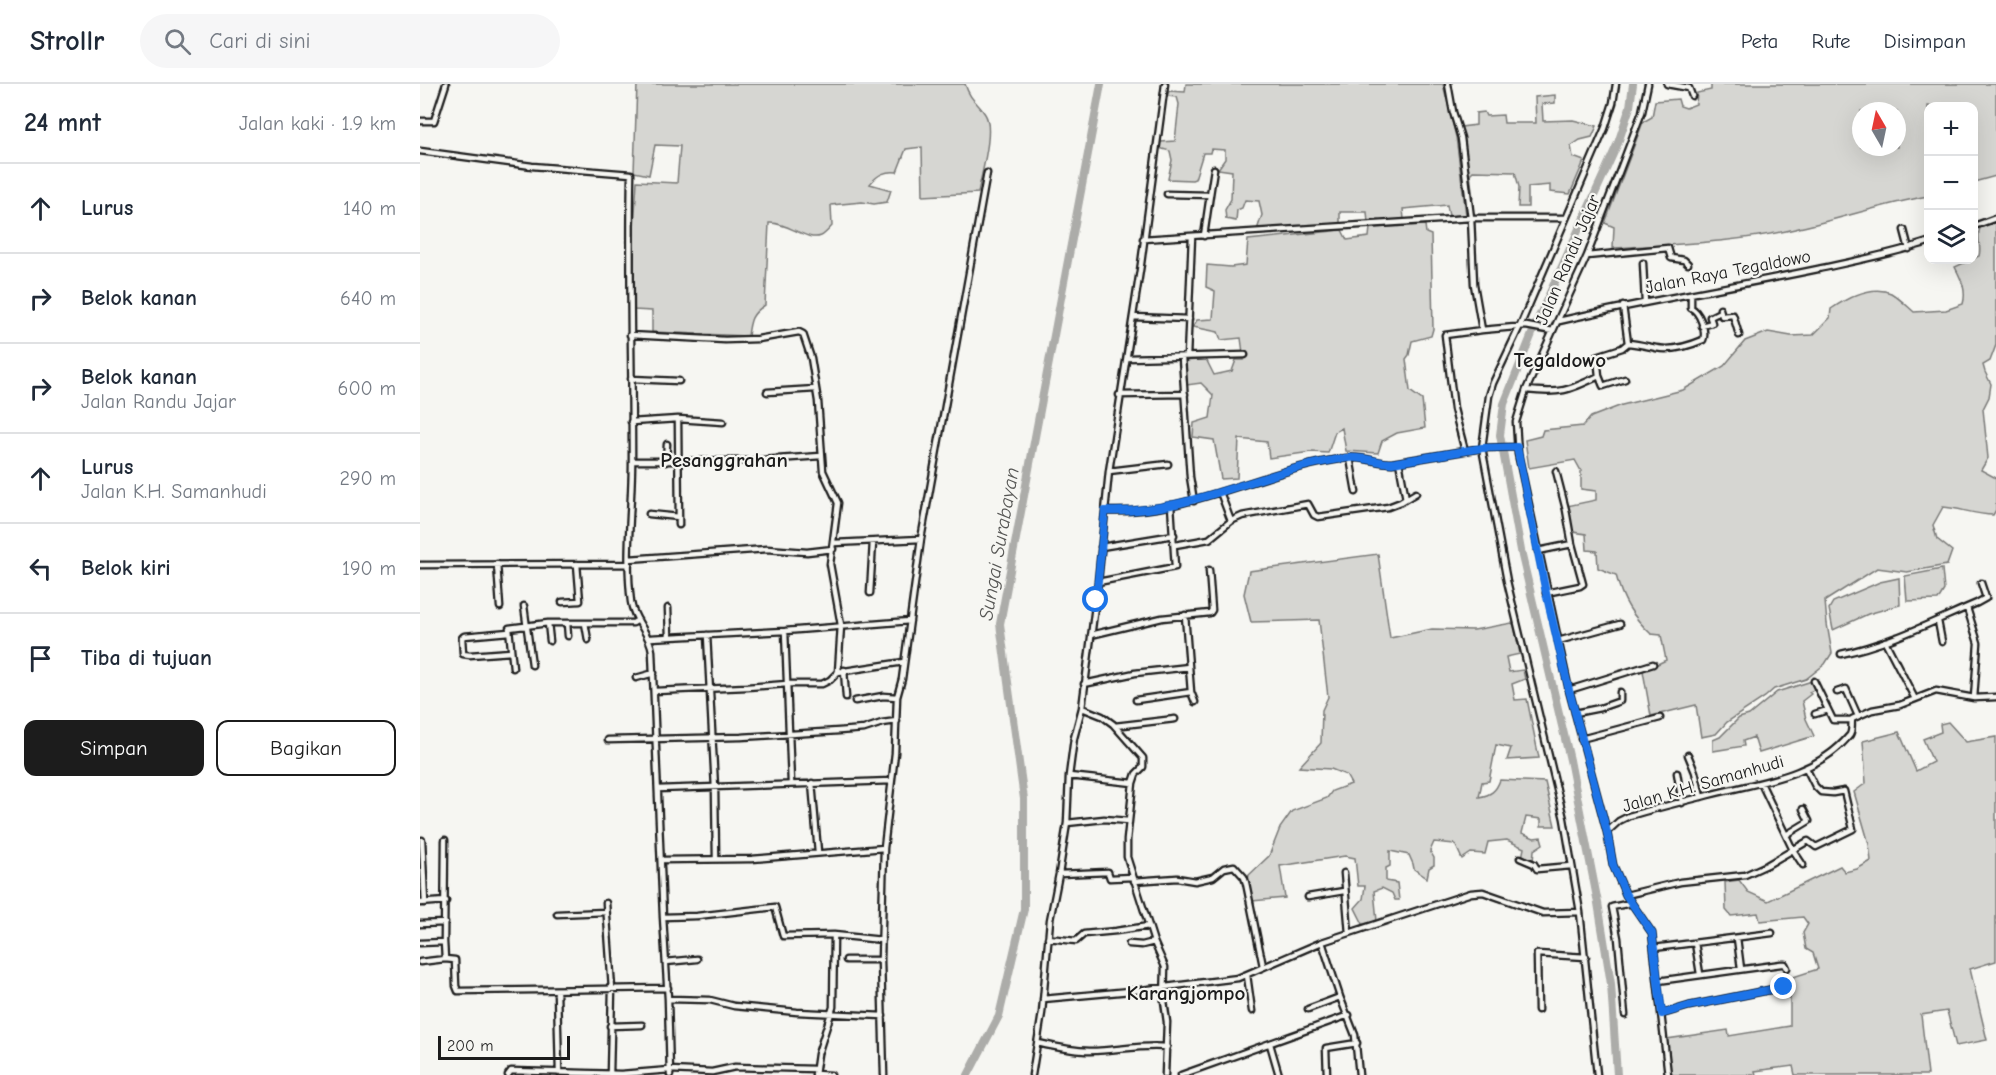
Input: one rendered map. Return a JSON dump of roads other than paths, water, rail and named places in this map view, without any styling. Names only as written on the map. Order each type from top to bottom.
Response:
[{"type":"street","points":[[420,121],[434,121],[446,84]]},
{"type":"street","points":[[1032,1075],[1038,1043],[1050,920],[1067,823],[1069,776],[1074,738],[1082,708],[1091,635],[1101,582],[1111,471],[1146,239],[1166,84]]},
{"type":"street","points":[[1448,84],[1461,138],[1471,218],[1474,284],[1482,330]]},
{"type":"street","points":[[1597,1075],[1586,957],[1580,912],[1567,867],[1564,819],[1507,581],[1484,448],[1487,411],[1493,383],[1605,128],[1613,104],[1616,84]]},
{"type":"street","name":"Jalan Randu Jajar","points":[[1607,832],[1515,447],[1516,422],[1526,390],[1587,256],[1642,112],[1648,84]]},
{"type":"street","points":[[1667,84],[1689,88],[1692,96]]},
{"type":"street","points":[[420,151],[532,166],[631,174],[632,461],[627,563],[631,604],[636,622],[650,638],[654,673],[670,1073]]},
{"type":"street","points":[[1204,236],[1214,169]]},
{"type":"street","points":[[884,1075],[881,960],[884,848],[897,721],[897,697],[921,539],[987,173]]},
{"type":"street","points":[[1167,194],[1210,195]]},
{"type":"street","points":[[1146,239],[1471,218],[1566,218]]},
{"type":"street","points":[[1978,225],[1996,218]]},
{"type":"street","points":[[1904,230],[1906,250]]},
{"type":"street","points":[[1192,236],[1189,319],[1184,357],[1190,477],[1194,501]]},
{"type":"street","name":"Jalan Raya Tegaldowo","points":[[1558,321],[1906,250],[1924,244]]},
{"type":"street","points":[[1587,256],[1668,248],[1671,258],[1684,260],[1688,264]]},
{"type":"street","points":[[1643,263],[1645,303]]},
{"type":"street","points":[[1625,379],[1603,386],[1599,376],[1597,356],[1622,348],[1628,343],[1660,348],[1688,347],[1705,339],[1696,310],[1690,308],[1691,295]]},
{"type":"street","points":[[1623,306],[1628,343]]},
{"type":"street","points":[[1702,326],[1712,323],[1711,316],[1720,310],[1722,316],[1733,315],[1739,335]]},
{"type":"street","points":[[1133,317],[1189,319]]},
{"type":"street","points":[[1465,451],[1454,409],[1445,335],[1520,326],[1553,331]]},
{"type":"street","points":[[630,335],[725,340],[758,339],[801,332],[811,358],[818,401],[820,456],[823,471],[838,503],[830,564],[841,625],[838,672]]},
{"type":"street","points":[[1127,358],[1245,355]]},
{"type":"street","points":[[1526,390],[1563,392],[1599,376]]},
{"type":"street","points":[[632,379],[679,381]]},
{"type":"street","points":[[767,392],[816,389]]},
{"type":"street","points":[[1122,395],[1185,394]]},
{"type":"street","points":[[631,422],[678,419],[723,422]]},
{"type":"street","points":[[678,419],[679,525]]},
{"type":"street","points":[[666,462],[667,444]]},
{"type":"street","points":[[1107,511],[1194,501],[1295,469],[1350,458],[1368,457],[1381,462],[1399,462],[1484,448],[1515,447]]},
{"type":"street","points":[[632,461],[748,461],[820,456]]},
{"type":"street","points":[[1350,458],[1356,492]]},
{"type":"street","points":[[1399,462],[1406,499]]},
{"type":"street","points":[[1111,471],[1168,464]]},
{"type":"street","points":[[1550,592],[1583,584],[1556,471]]},
{"type":"street","points":[[1220,492],[1231,521]]},
{"type":"street","points":[[1175,545],[1209,539],[1231,521],[1242,516],[1308,504],[1314,516],[1318,517],[1388,507],[1416,493]]},
{"type":"street","points":[[1101,582],[1175,567],[1171,505]]},
{"type":"street","points":[[649,514],[679,517]]},
{"type":"street","points":[[1103,547],[1174,535]]},
{"type":"street","points":[[420,565],[627,563],[767,549],[807,552],[833,546],[921,539]]},
{"type":"street","points":[[870,592],[873,542]]},
{"type":"street","points":[[1540,551],[1572,544]]},
{"type":"street","points":[[497,564],[500,607]]},
{"type":"street","points":[[561,602],[580,601],[577,564]]},
{"type":"street","points":[[1091,635],[1146,622],[1208,613],[1211,611],[1209,570]]},
{"type":"street","points":[[1841,654],[1865,649],[1912,632],[1967,608],[1986,598],[1981,583]]},
{"type":"street","points":[[524,606],[532,665]]},
{"type":"street","points":[[668,608],[669,636]]},
{"type":"street","points":[[1967,608],[1978,643],[1974,698]]},
{"type":"street","points":[[1185,615],[1191,692],[1195,702]]},
{"type":"street","points":[[650,638],[785,631],[910,621]]},
{"type":"street","points":[[1938,621],[1942,642]]},
{"type":"street","points":[[513,668],[509,628],[548,623],[636,622]]},
{"type":"street","points":[[548,623],[550,641]]},
{"type":"street","points":[[567,623],[568,636]]},
{"type":"street","points":[[585,623],[588,640]]},
{"type":"street","points":[[1561,640],[1620,624]]},
{"type":"street","points":[[785,631],[787,733],[791,783]]},
{"type":"street","points":[[509,632],[464,636],[461,644],[463,654],[511,652]]},
{"type":"street","points":[[707,635],[717,859]]},
{"type":"street","points":[[1885,641],[1915,699]]},
{"type":"street","points":[[655,691],[822,684],[844,670],[904,662]]},
{"type":"street","points":[[1573,689],[1653,664]]},
{"type":"street","points":[[1084,684],[1135,673],[1189,667]]},
{"type":"street","points":[[844,670],[846,697]]},
{"type":"street","points":[[636,678],[654,673]]},
{"type":"street","points":[[1814,681],[1833,720],[1852,720]]},
{"type":"street","points":[[1837,692],[1846,688],[1858,716]]},
{"type":"street","points":[[1136,700],[1191,692]]},
{"type":"street","points":[[1579,713],[1621,700],[1620,692]]},
{"type":"street","name":"Jalan K.H. Samanhudi","points":[[1668,1075],[1651,930],[1626,895],[1613,865],[1607,832],[1624,818],[1761,783],[1806,768],[1826,756],[1848,737],[1852,732],[1852,720],[1872,710],[1900,705],[1931,692],[1974,698],[1996,697]]},
{"type":"street","points":[[855,701],[882,696],[897,697]]},
{"type":"street","points":[[1082,708],[1102,716],[1115,726],[1143,758],[1143,767],[1136,774],[1132,783],[1127,857],[1154,942],[1165,967],[1167,1022],[1165,1075]]},
{"type":"street","points":[[1815,714],[1828,710]]},
{"type":"street","points":[[1585,737],[1660,718]]},
{"type":"street","points":[[1115,726],[1174,719]]},
{"type":"street","points":[[608,740],[741,737],[864,729],[897,721]]},
{"type":"street","points":[[1688,755],[1695,771],[1701,797]]},
{"type":"street","points":[[1626,895],[1680,882],[1742,875],[1767,865],[1808,841],[1816,847],[1854,828],[1844,791],[1821,792],[1815,786],[1806,768]]},
{"type":"street","points":[[1677,773],[1682,803]]},
{"type":"street","points":[[1069,776],[1132,783]]},
{"type":"street","points":[[658,789],[891,781]]},
{"type":"street","points":[[812,783],[818,852]]},
{"type":"street","points":[[1761,783],[1793,850],[1803,865]]},
{"type":"street","points":[[1786,835],[1809,820],[1803,809]]},
{"type":"street","points":[[1067,823],[1104,819],[1129,820]]},
{"type":"street","points":[[422,840],[422,903],[446,901]]},
{"type":"street","points":[[445,840],[445,959]]},
{"type":"street","points":[[661,860],[752,859],[884,848]]},
{"type":"street","points":[[1520,858],[1534,864],[1536,868],[1567,867]]},
{"type":"street","points":[[1059,874],[1108,872],[1110,878],[1195,880],[1213,877],[1224,868],[1234,866],[1244,877],[1246,883],[1263,966]]},
{"type":"street","points":[[1344,873],[1349,933]]},
{"type":"street","points":[[1308,897],[1344,891]]},
{"type":"street","points":[[1043,999],[1203,983],[1247,975],[1322,942],[1476,892],[1543,913],[1580,912]]},
{"type":"street","points":[[606,903],[612,989],[610,1074]]},
{"type":"street","points":[[1625,1015],[1618,938],[1612,908],[1631,903]]},
{"type":"street","points":[[663,917],[697,916],[775,907],[783,936],[834,935],[882,940]]},
{"type":"street","points":[[557,914],[606,912]]},
{"type":"street","points":[[420,924],[445,923]]},
{"type":"street","points":[[1048,938],[1076,941],[1084,934],[1149,926]]},
{"type":"street","points":[[1654,948],[1772,933]]},
{"type":"street","points":[[815,1072],[829,1014],[833,1007],[834,935]]},
{"type":"street","points":[[1737,938],[1741,969]]},
{"type":"street","points":[[420,943],[444,942]]},
{"type":"street","points":[[1129,944],[1142,945],[1154,942]]},
{"type":"street","points":[[1322,942],[1357,1043],[1359,1075]]},
{"type":"street","points":[[1695,943],[1700,974]]},
{"type":"street","points":[[1538,1010],[1536,954],[1586,957]]},
{"type":"street","points":[[666,962],[697,959]]},
{"type":"street","points":[[420,962],[455,960],[458,991],[665,988]]},
{"type":"street","points":[[846,960],[881,960]]},
{"type":"street","points":[[1658,981],[1784,964],[1787,968]]},
{"type":"street","points":[[1247,975],[1252,1011]]},
{"type":"street","points":[[1662,1014],[1689,1006],[1784,987]]},
{"type":"street","points":[[557,991],[559,1073]]},
{"type":"street","points":[[1308,1009],[1340,996]]},
{"type":"street","points":[[668,999],[710,1000],[764,1010],[883,1016]]},
{"type":"street","points":[[1181,1075],[1349,1015]]},
{"type":"street","points":[[610,1026],[642,1025]]},
{"type":"street","points":[[1038,1043],[1089,1051],[1165,1047]]},
{"type":"street","points":[[1327,1075],[1326,1048],[1357,1043]]},
{"type":"street","points":[[1270,1044],[1279,1075]]},
{"type":"street","points":[[507,1075],[510,1071],[571,1074],[712,1072],[735,1067],[786,1067],[831,1075]]},
{"type":"street","points":[[785,1075],[786,1067]]},
{"type":"waterway","name":"Sungai Surabayan","points":[[968,1075],[999,1016],[1024,909],[1024,799],[1000,624],[1101,84]]},
{"type":"waterway","points":[[1617,1075],[1611,984],[1598,903],[1570,760],[1522,556],[1500,435],[1504,404],[1538,319],[1618,143],[1630,107],[1633,84]]},
{"type":"district","name":"Tegaldowo","points":[[1560,360]]},
{"type":"district","name":"Pesanggrahan","points":[[724,460]]},
{"type":"district","name":"Karangjompo","points":[[1186,993]]}]
